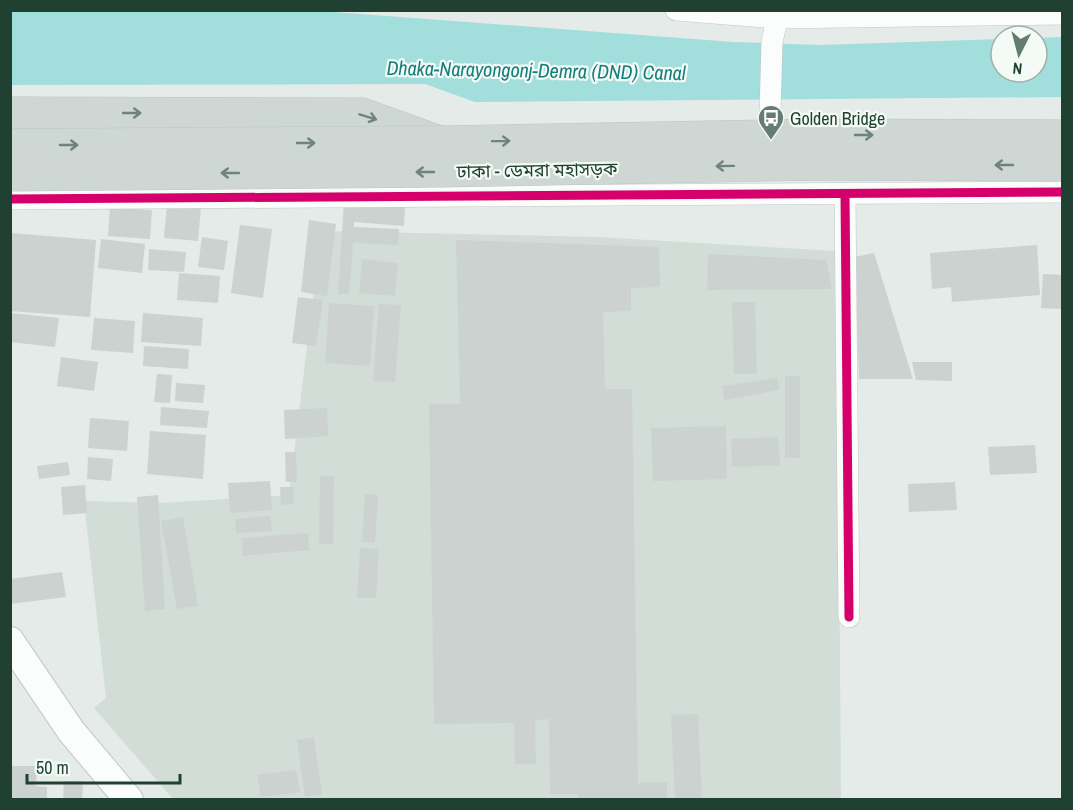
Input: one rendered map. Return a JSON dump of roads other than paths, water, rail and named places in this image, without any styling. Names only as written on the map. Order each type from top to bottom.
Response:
[{"type":"main road","points":[[10,113],[362,114],[442,142]]},
{"type":"main road","name":"ঢাকা - ডেমরা মহাসড়ক","points":[[10,146],[442,142],[817,135],[1062,136]]},
{"type":"main road","name":"ঢাকা - ডেমরা মহাসড়ক","points":[[10,175],[454,171],[817,164],[1062,165]]},
{"type":"main road","points":[[10,640],[71,731],[129,800]]},
{"type":"street","points":[[676,10],[778,14],[1062,14]]},
{"type":"street","points":[[771,195],[762,119],[770,107],[772,42],[778,14]]},
{"type":"street","points":[[10,200],[1062,192]]},
{"type":"street","points":[[845,195],[849,617]]},
{"type":"water","name":"Dhaka-Narayongonj-Demra (DND) Canal","points":[[10,11],[320,11],[733,42],[820,45],[989,39],[989,84],[1049,84],[1049,38],[1062,37],[1062,97],[475,102],[425,84],[11,85]]},
{"type":"place","name":"Golden Bridge","points":[[771,141]]}]
